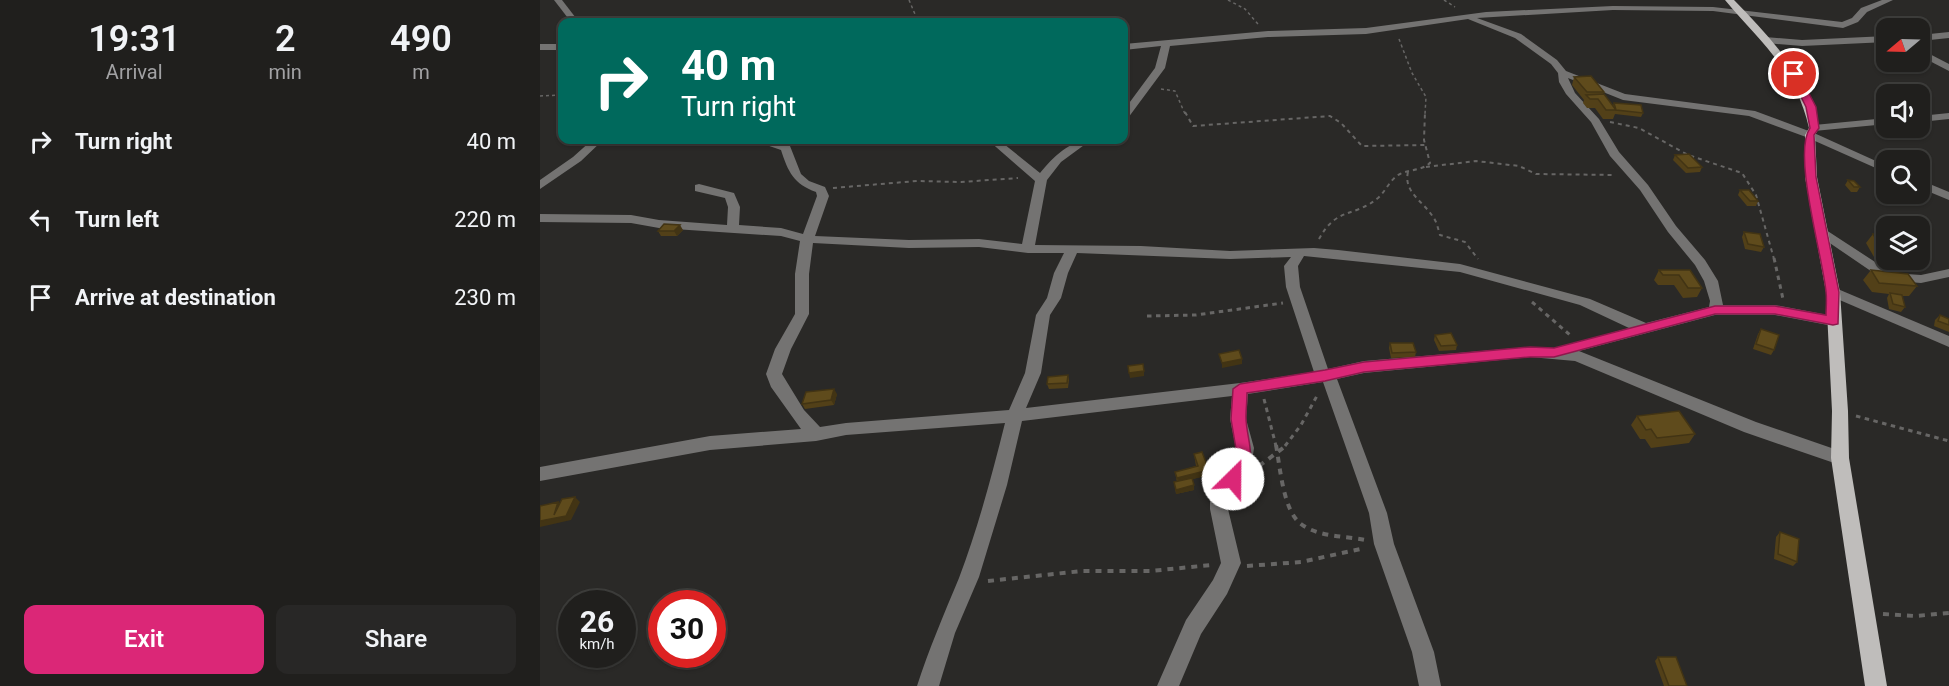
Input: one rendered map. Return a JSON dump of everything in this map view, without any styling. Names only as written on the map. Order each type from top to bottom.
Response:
[{"type":"main road","points":[[1729,0],[1794,74],[1811,107],[1811,177],[1833,292],[1840,411],[1840,458],[1876,686]]},
{"type":"street","points":[[558,0],[574,18]]},
{"type":"street","points":[[1128,47],[1268,34],[1366,31],[1466,17],[1613,8],[1709,9],[1843,25],[1855,20],[1864,10],[1889,0]]},
{"type":"street","points":[[1466,17],[1518,36],[1554,62],[1563,73],[1564,82],[1570,94],[1595,121],[1614,154],[1700,263],[1711,281],[1717,301],[1715,310]]},
{"type":"street","points":[[1930,37],[1949,35]]},
{"type":"street","points":[[1766,40],[1802,43],[1876,40]]},
{"type":"street","points":[[1128,110],[1160,68],[1166,44]]},
{"type":"street","points":[[540,47],[558,47]]},
{"type":"street","points":[[1930,58],[1949,68]]},
{"type":"street","points":[[1563,73],[1623,98],[1745,112],[1812,132],[1876,164]]},
{"type":"street","points":[[1930,118],[1949,116]]},
{"type":"street","points":[[1812,132],[1876,123]]},
{"type":"street","points":[[540,184],[577,159],[594,144]]},
{"type":"street","points":[[772,144],[786,148],[792,172],[805,184],[821,190],[823,196],[816,220],[807,239],[802,274],[804,305],[802,314],[783,349],[774,374],[777,383],[798,414],[816,434]]},
{"type":"street","points":[[998,144],[1039,179]]},
{"type":"street","points":[[1028,249],[1039,179],[1057,160],[1080,144]]},
{"type":"street","points":[[699,188],[730,196],[734,207],[733,228]]},
{"type":"street","points":[[1930,188],[1949,196]]},
{"type":"street","points":[[540,218],[631,219],[659,224],[781,232],[807,239],[909,244],[979,243],[1028,249],[1141,250],[1230,255],[1307,252],[1460,268],[1585,302],[1643,328]]},
{"type":"street","points":[[1823,232],[1889,277],[1921,279],[1949,273]]},
{"type":"street","points":[[928,686],[945,633],[966,585],[998,485],[1015,416],[1033,373],[1043,315],[1054,298],[1061,273],[1072,251]]},
{"type":"street","points":[[1307,252],[1293,261],[1290,272],[1296,301],[1374,503],[1384,544],[1423,652],[1430,686]]},
{"type":"street","points":[[1833,292],[1949,342]]},
{"type":"street","points":[[1554,352],[1715,310],[1745,308],[1787,312],[1833,321]]},
{"type":"street","points":[[540,474],[710,443],[816,434],[846,429],[1015,416],[1240,389],[1326,376],[1364,367],[1530,352],[1554,352],[1577,356],[1750,427],[1840,458]]},
{"type":"street","points":[[1168,686],[1193,627],[1220,587],[1231,563],[1219,509],[1219,499],[1223,489],[1240,470],[1245,448],[1238,419],[1240,389]]},
{"type":"path","points":[[909,0],[917,18]]},
{"type":"path","points":[[1228,0],[1245,9],[1268,34]]},
{"type":"path","points":[[1398,27],[1399,40],[1412,73],[1426,97],[1425,145],[1431,159],[1430,163],[1424,167]]},
{"type":"path","points":[[1144,88],[1175,92],[1193,126],[1329,116],[1338,119],[1362,146],[1425,145]]},
{"type":"path","points":[[540,96],[558,95]]},
{"type":"path","points":[[1595,121],[1631,124],[1688,156],[1744,174],[1752,186],[1762,211],[1787,312]]},
{"type":"path","points":[[1307,252],[1326,225],[1351,209],[1376,200],[1394,178],[1424,167],[1489,162],[1511,164],[1536,174],[1632,175]]},
{"type":"path","points":[[1408,172],[1407,183],[1434,217],[1440,235],[1465,242],[1492,276]]},
{"type":"path","points":[[813,188],[917,181],[1039,179]]},
{"type":"path","points":[[1515,282],[1529,299],[1582,345]]},
{"type":"path","points":[[1147,316],[1196,315],[1296,301]]},
{"type":"path","points":[[1240,470],[1258,466],[1278,455],[1301,427],[1326,376]]},
{"type":"path","points":[[1261,386],[1278,455],[1282,484],[1296,519],[1302,525],[1384,544]]},
{"type":"path","points":[[1840,411],[1949,441]]},
{"type":"path","points":[[966,585],[1061,572],[1106,569],[1151,571],[1231,563],[1259,566],[1301,562],[1384,544]]},
{"type":"path","points":[[1863,613],[1915,616],[1949,613]]},
{"type":"building","points":[[1591,76],[1604,92],[1587,92],[1574,77]]},
{"type":"building","points":[[1604,94],[1616,110],[1606,110],[1598,99],[1590,99],[1586,95]]},
{"type":"building","points":[[1614,103],[1641,105],[1643,113],[1616,110]]},
{"type":"building","points":[[1689,154],[1702,167],[1688,168],[1675,155]]},
{"type":"building","points":[[1848,180],[1854,181],[1860,187],[1854,187]]},
{"type":"building","points":[[1740,190],[1749,190],[1758,201],[1750,201]]},
{"type":"building","points":[[664,224],[680,225],[674,231],[658,231]]},
{"type":"building","points":[[1744,232],[1760,234],[1764,247],[1748,244]]},
{"type":"building","points":[[1659,270],[1690,270],[1702,288],[1688,288],[1679,275],[1663,275]]},
{"type":"building","points":[[1871,270],[1908,274],[1917,286],[1879,283]]},
{"type":"building","points":[[1890,293],[1902,295],[1905,307],[1893,304]]},
{"type":"building","points":[[1940,315],[1949,319],[1949,325],[1938,321]]},
{"type":"building","points":[[1761,329],[1779,335],[1774,350],[1756,344]]},
{"type":"building","points":[[1451,333],[1457,345],[1441,346],[1435,335]]},
{"type":"building","points":[[1390,343],[1413,343],[1416,352],[1392,353]]},
{"type":"building","points":[[1239,350],[1242,359],[1222,363],[1219,354]]},
{"type":"building","points":[[1143,364],[1144,371],[1129,373],[1128,366]]},
{"type":"building","points":[[1068,375],[1067,383],[1047,384],[1048,377]]},
{"type":"building","points":[[834,389],[831,400],[802,404],[806,392]]},
{"type":"building","points":[[1679,411],[1695,434],[1657,438],[1651,429],[1646,430],[1637,416]]},
{"type":"building","points":[[1202,452],[1209,470],[1177,478],[1175,472],[1198,466],[1194,454]]},
{"type":"building","points":[[1192,478],[1194,485],[1176,490],[1174,482]]},
{"type":"building","points":[[575,497],[566,516],[540,521],[540,506],[558,502],[554,515],[562,499]]},
{"type":"building","points":[[1780,532],[1799,539],[1797,562],[1778,554]]},
{"type":"building","points":[[1658,657],[1676,657],[1687,686],[1669,686]]},
{"type":"route","points":[[1233,479],[1240,470],[1245,455],[1238,419],[1240,389],[1325,376],[1364,367],[1530,352],[1554,352],[1715,310],[1745,308],[1775,310],[1833,321],[1833,292],[1811,177],[1809,135],[1814,128],[1811,107],[1794,74]]}]
